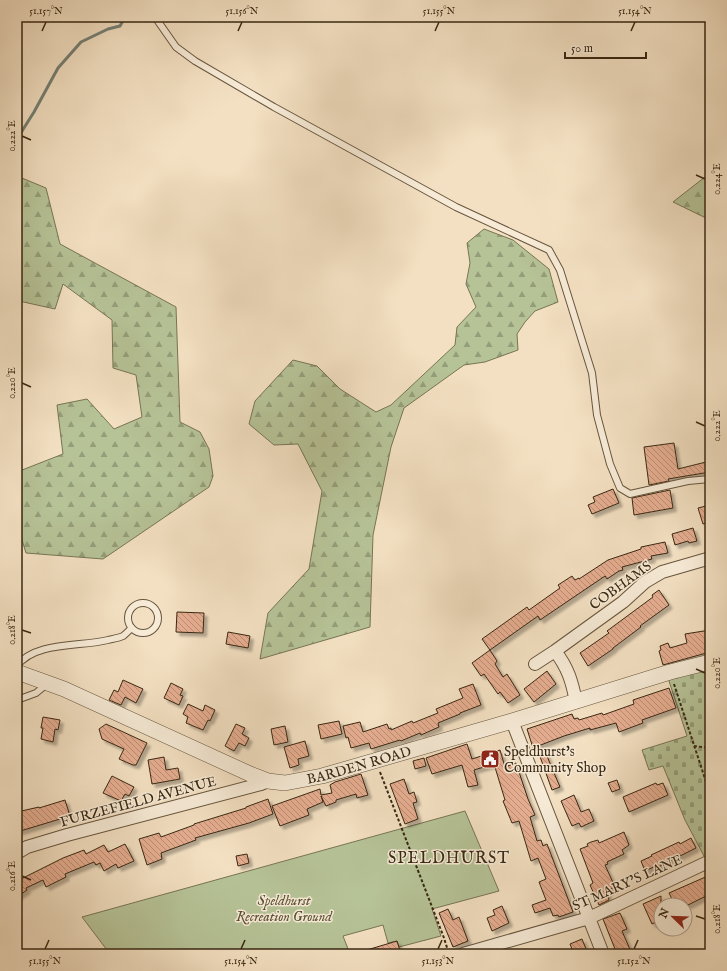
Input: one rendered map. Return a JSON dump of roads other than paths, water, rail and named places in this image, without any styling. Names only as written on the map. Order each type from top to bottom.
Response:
[{"type":"street","name":"COBHAMS","points":[[535,664],[623,602],[644,582],[662,572],[710,557]]},
{"type":"street","points":[[555,651],[564,663],[572,682],[576,702]]},
{"type":"street","name":"BARDEN ROAD","points":[[17,672],[48,684],[64,688],[250,774],[268,781],[285,783],[322,776],[576,702],[670,672],[710,662]]},
{"type":"street","points":[[512,721],[603,954]]},
{"type":"street","name":"FURZEFIELD AVENUE","points":[[17,853],[27,847],[67,835],[268,781]]},
{"type":"street","name":"ST MARY'S LANE","points":[[463,954],[589,918],[710,861]]},
{"type":"lane","points":[[155,17],[176,47],[195,61],[274,107],[456,207],[549,250],[560,270],[592,373],[597,415],[610,464],[620,488],[630,494],[688,481],[710,479]]},
{"type":"lane","points":[[144,603],[156,610],[158,620],[154,628],[145,633],[136,631],[132,628],[128,619],[131,610],[135,606],[144,603]]},
{"type":"lane","points":[[17,666],[27,657],[53,647],[110,640],[122,637],[132,628]]},
{"type":"lane","points":[[17,700],[36,693],[48,684]]},
{"type":"waterway","points":[[17,139],[34,112],[58,68],[81,42],[108,29],[120,26],[125,17]]},
{"type":"waterway","points":[[587,17],[636,21],[643,17]]},
{"type":"place","name":"Speldhurst's Community Shop","points":[[490,759]]},
{"type":"district","name":"SPELDHURST","points":[[449,857]]},
{"type":"park label","name":"Speldhurst Recreation Ground","points":[[284,908]]}]
